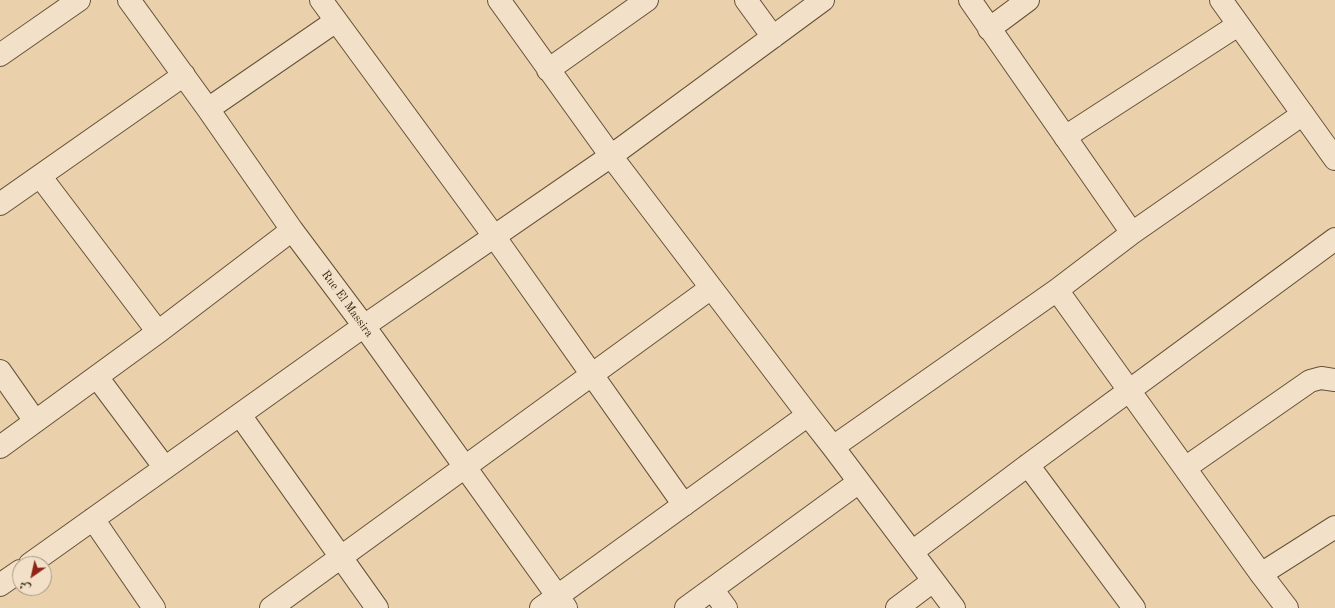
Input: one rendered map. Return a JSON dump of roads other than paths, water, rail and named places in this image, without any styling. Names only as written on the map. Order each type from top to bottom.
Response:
[{"type":"street","points":[[0,55],[79,0]]},
{"type":"street","name":"Rue El Massira","points":[[129,0],[184,75],[292,230],[364,326],[465,467],[555,604]]},
{"type":"street","points":[[321,0],[494,236],[684,505]]},
{"type":"street","points":[[499,0],[610,156],[808,416],[833,446],[954,608]]},
{"type":"street","points":[[548,70],[647,0]]},
{"type":"street","points":[[746,0],[773,37]]},
{"type":"street","points":[[41,556],[364,326],[610,156],[823,0]]},
{"type":"street","points":[[970,0],[1132,233]]},
{"type":"street","points":[[989,29],[1028,0]]},
{"type":"street","points":[[1221,0],[1335,160]]},
{"type":"street","points":[[208,109],[336,21]]},
{"type":"street","points":[[1065,137],[1238,25]]},
{"type":"street","points":[[0,204],[184,75]]},
{"type":"street","points":[[833,446],[1057,290],[1132,233],[1303,114]]},
{"type":"street","points":[[40,176],[158,332]]},
{"type":"street","points":[[0,447],[158,332],[292,230]]},
{"type":"street","points":[[912,552],[1335,239]]},
{"type":"street","points":[[271,608],[711,288]]},
{"type":"street","points":[[1057,290],[1287,608]]},
{"type":"street","points":[[0,371],[35,422]]},
{"type":"street","points":[[97,377],[164,468]]},
{"type":"street","points":[[1185,468],[1310,381],[1322,378],[1335,380]]},
{"type":"street","points":[[240,414],[377,608]]},
{"type":"street","points":[[555,604],[684,505],[808,416]]},
{"type":"street","points":[[1028,465],[1134,608]]},
{"type":"street","points":[[686,608],[860,482]]},
{"type":"street","points":[[93,519],[154,608]]},
{"type":"street","points":[[1261,574],[1335,527]]},
{"type":"street","points":[[0,585],[12,577]]},
{"type":"street","points":[[897,608],[933,581]]},
{"type":"street","points":[[712,589],[726,608]]}]
